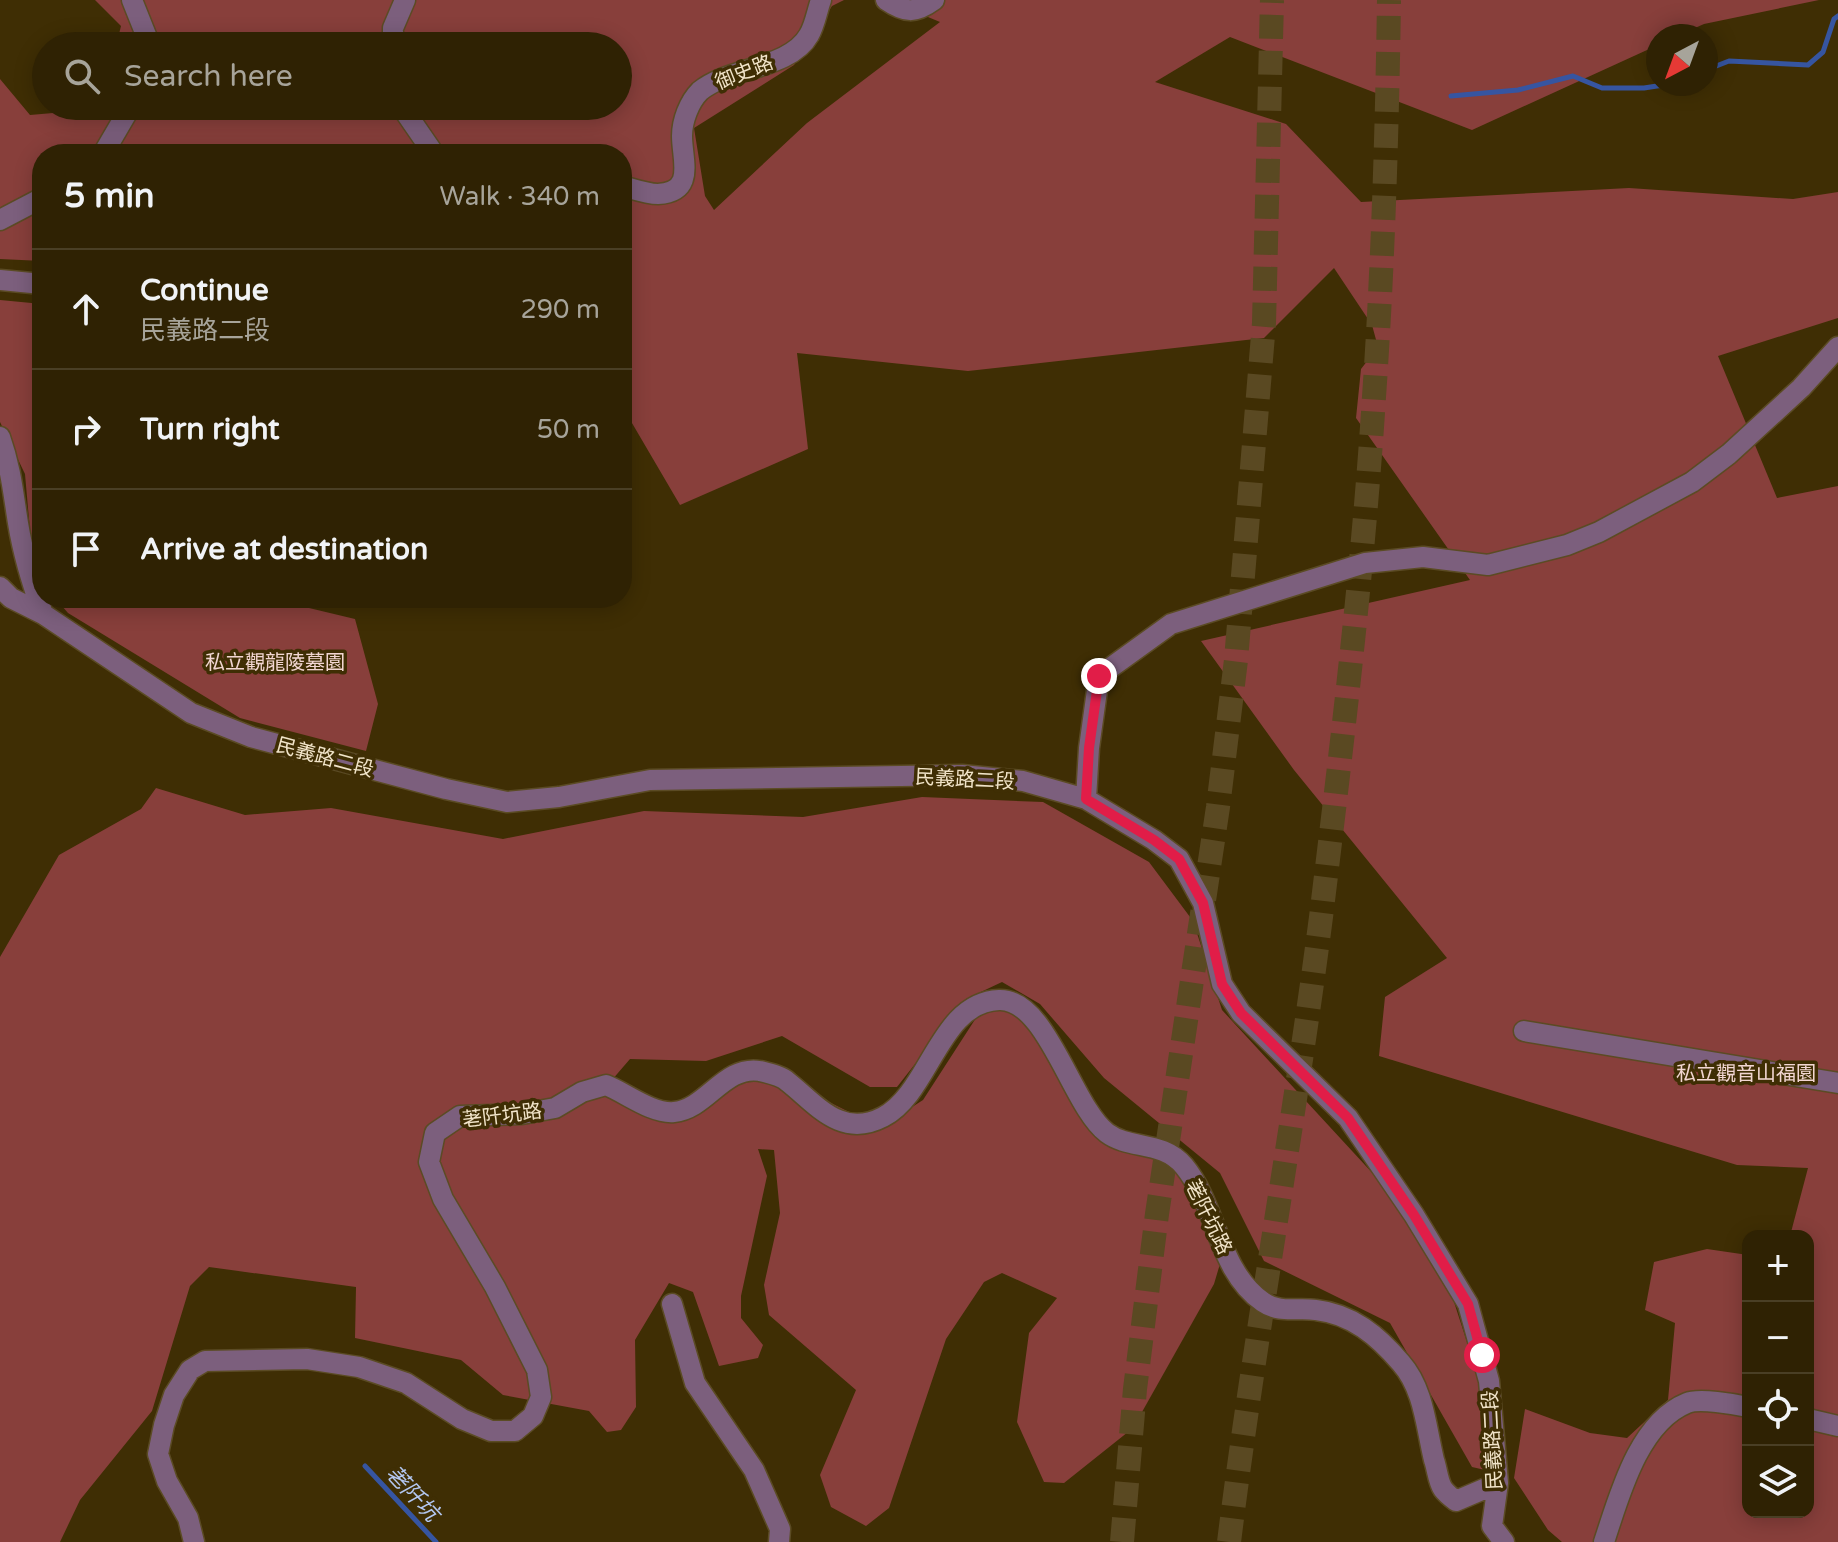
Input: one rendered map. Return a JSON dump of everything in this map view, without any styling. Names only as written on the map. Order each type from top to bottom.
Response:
[{"type":"street","points":[[132,0],[145,32]]},
{"type":"street","points":[[393,32],[405,0]]},
{"type":"street","name":"御史路","points":[[632,188],[655,194],[673,192],[683,182],[686,167],[682,135],[685,114],[699,92],[722,78],[775,62],[791,51],[808,38],[821,0]]},
{"type":"street","points":[[886,0],[911,11],[921,10],[934,0]]},
{"type":"street","points":[[109,144],[123,120]]},
{"type":"street","points":[[411,120],[427,144]]},
{"type":"street","points":[[0,220],[32,203]]},
{"type":"street","points":[[0,280],[32,283]]},
{"type":"street","points":[[1086,799],[1099,676],[1171,624],[1365,563],[1423,557],[1488,565],[1567,545],[1599,532],[1692,482],[1717,463],[1801,388],[1838,347]]},
{"type":"street","points":[[0,437],[13,477],[18,523],[32,582]]},
{"type":"street","name":"民義路二段","points":[[0,587],[11,598],[43,614],[191,713],[251,737],[446,789],[507,802],[559,797],[650,780],[962,775],[1023,781],[1086,799],[1154,840],[1179,859],[1203,903],[1222,984],[1241,1013],[1348,1118],[1414,1215],[1468,1304],[1489,1381],[1498,1483],[1492,1526],[1504,1542]]},
{"type":"street","points":[[41,608],[43,614]]},
{"type":"street","name":"荖阡坑路","points":[[194,1542],[188,1518],[167,1481],[158,1454],[174,1395],[190,1370],[205,1361],[307,1359],[359,1367],[406,1383],[462,1419],[491,1431],[515,1431],[533,1416],[541,1397],[537,1370],[495,1287],[443,1199],[429,1162],[435,1133],[460,1116],[522,1114],[555,1108],[582,1092],[606,1085],[654,1108],[674,1112],[696,1103],[727,1077],[757,1070],[786,1079],[831,1118],[860,1124],[883,1117],[908,1097],[951,1027],[979,1005],[1001,1000],[1019,1005],[1038,1024],[1092,1117],[1109,1135],[1159,1148],[1182,1164],[1200,1189],[1224,1249],[1244,1285],[1264,1303],[1285,1311],[1313,1309],[1342,1314],[1377,1336],[1404,1366],[1419,1394],[1441,1488],[1456,1501],[1498,1483]]},
{"type":"street","points":[[1524,1031],[1838,1083]]},
{"type":"street","points":[[672,1304],[695,1383],[754,1470],[780,1529],[779,1542]]},
{"type":"street","points":[[1604,1542],[1624,1482],[1646,1440],[1666,1415],[1690,1402],[1742,1406]]},
{"type":"street","points":[[1814,1420],[1838,1426]]},
{"type":"green space","name":"私立觀音山福園","points":[[95,0],[844,0],[832,6],[794,65],[694,128],[705,196],[714,210],[807,123],[940,22],[887,0],[1819,0],[1704,24],[1646,24],[1646,50],[1472,130],[1230,37],[1155,82],[1286,124],[1361,202],[1629,188],[1793,199],[1838,192],[1838,318],[1718,356],[1777,498],[1838,486],[1838,1542],[1562,1542],[1548,1530],[1514,1478],[1525,1409],[1590,1433],[1627,1438],[1668,1400],[1675,1323],[1645,1310],[1654,1262],[1707,1249],[1742,1254],[1742,1518],[1814,1518],[1814,1230],[1792,1230],[1808,1168],[1737,1165],[1379,1056],[1385,997],[1447,958],[1294,770],[1201,641],[1470,580],[1356,418],[1361,369],[1378,347],[1372,325],[1334,268],[1264,338],[968,371],[797,353],[808,449],[680,505],[632,423],[632,144],[32,144],[32,261],[0,259],[0,79],[32,115],[32,120],[632,120],[632,32],[120,32],[121,26]]},
{"type":"green space","points":[[0,300],[32,303],[32,546],[25,474],[0,422]]},
{"type":"green space","name":"私立觀龍陵墓園","points":[[64,608],[309,608],[355,619],[378,704],[366,751],[240,718]]},
{"type":"green space","points":[[156,788],[245,815],[331,808],[503,839],[644,811],[803,817],[922,797],[1043,802],[1149,862],[1193,921],[1222,1010],[1412,1216],[1443,1268],[1501,1447],[1498,1473],[1472,1467],[1390,1323],[1264,1261],[1220,1173],[1104,1078],[1040,1004],[1002,982],[966,999],[897,1087],[870,1087],[782,1036],[706,1061],[630,1059],[605,1088],[689,1111],[739,1076],[771,1073],[857,1116],[898,1116],[923,1100],[985,1004],[1012,1007],[1109,1130],[1170,1152],[1228,1237],[1214,1284],[1133,1428],[1064,1483],[1044,1482],[1017,1422],[1029,1333],[1057,1298],[1002,1273],[984,1282],[946,1339],[889,1508],[866,1526],[831,1507],[820,1475],[856,1390],[769,1315],[764,1285],[780,1213],[774,1150],[758,1149],[767,1176],[741,1296],[741,1318],[763,1345],[758,1358],[719,1366],[693,1292],[669,1283],[635,1340],[636,1407],[621,1430],[607,1432],[589,1411],[503,1395],[461,1360],[355,1338],[356,1287],[209,1267],[190,1286],[152,1411],[80,1500],[60,1542],[0,1542],[0,957],[59,855],[141,809]]},
{"type":"waterway","points":[[1718,65],[1729,61],[1808,65],[1823,52],[1834,19],[1838,16]]},
{"type":"waterway","points":[[1451,96],[1518,90],[1573,76],[1602,88],[1646,88]]},
{"type":"waterway","name":"荖阡坑","points":[[365,1466],[436,1542]]},
{"type":"tunnel","points":[[1122,1542],[1135,1389],[1157,1214],[1218,807],[1236,660],[1264,323],[1272,0]]},
{"type":"tunnel","points":[[1229,1542],[1310,995],[1351,657],[1377,347],[1389,0]]},
{"type":"route","points":[[1099,676],[1086,799],[1154,840],[1179,859],[1203,903],[1222,984],[1241,1013],[1348,1118],[1414,1215],[1468,1304],[1482,1355]]}]
